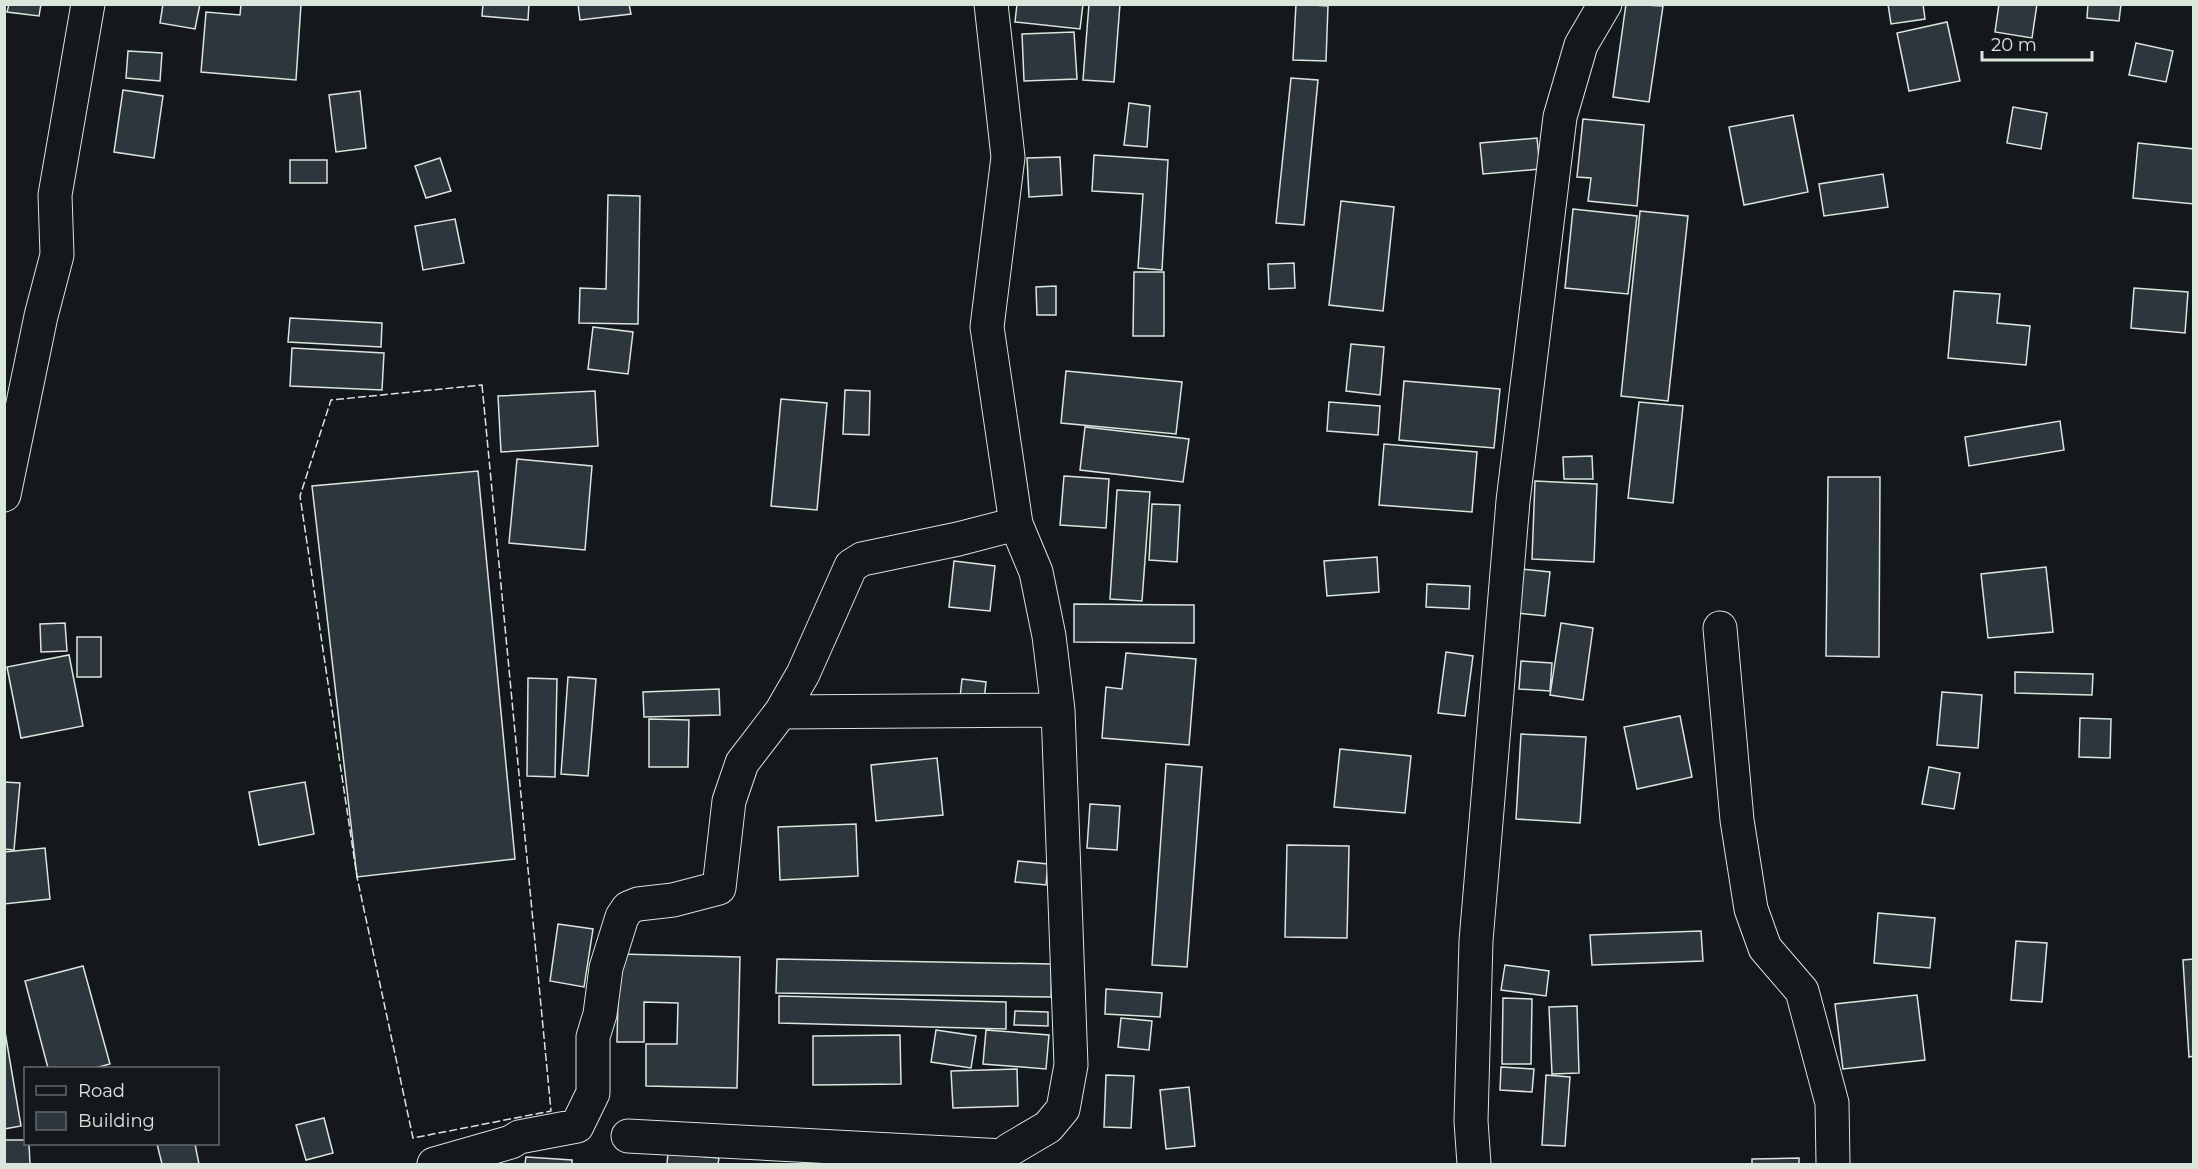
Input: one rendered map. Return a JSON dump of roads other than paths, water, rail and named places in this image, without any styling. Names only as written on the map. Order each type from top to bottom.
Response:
[{"type":"street","points":[[4,495],[41,316],[57,255],[55,195],[88,4]]},
{"type":"street","points":[[628,1136],[1001,1160],[1009,1150],[1048,1127],[1063,1109],[1071,1065],[1058,710],[1049,636],[1036,572],[1016,524],[987,327],[1008,157],[991,4]]},
{"type":"street","points":[[1474,1164],[1471,1121],[1476,941],[1513,501],[1560,117],[1581,45],[1605,4]]},
{"type":"street","points":[[434,1164],[511,1142],[519,1137],[578,1126],[592,1093],[593,1036],[600,1014],[606,968],[622,917],[628,908],[638,904],[673,900],[719,888],[729,801],[742,763],[781,712],[803,674],[851,566],[862,559],[1016,524]]},
{"type":"street","points":[[1720,628],[1737,820],[1751,909],[1765,948],[1802,991],[1832,1103],[1833,1164]]},
{"type":"street","points":[[781,712],[1058,710]]}]
